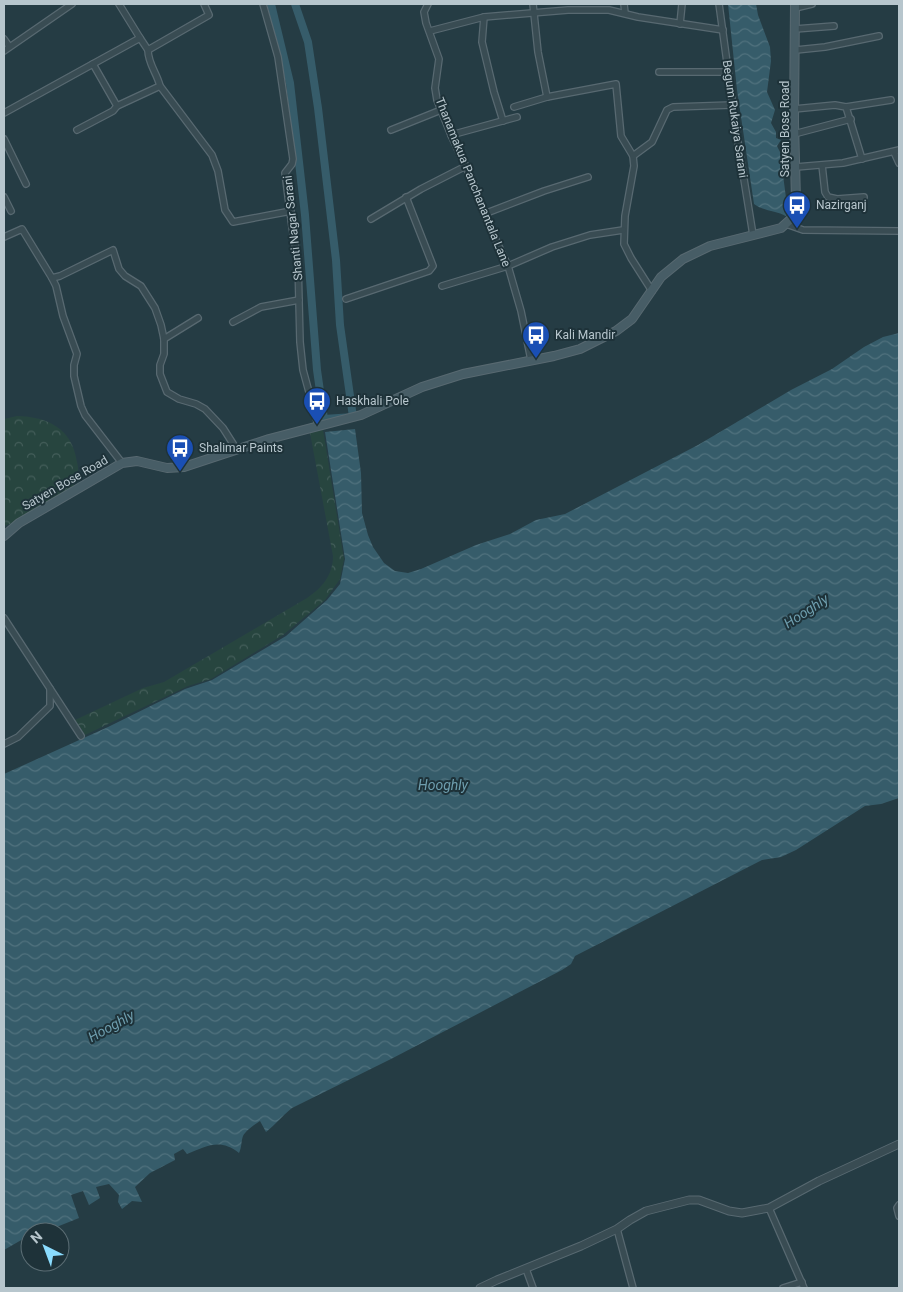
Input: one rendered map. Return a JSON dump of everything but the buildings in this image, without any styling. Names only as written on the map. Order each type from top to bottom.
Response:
[{"type":"main road","name":"Satyen Bose Road","points":[[4,536],[19,523],[122,463],[138,461],[167,468],[178,468],[203,462],[269,439],[361,415],[422,387],[463,374],[580,349],[616,331],[637,314],[661,277],[683,258],[710,246],[781,228],[791,219],[795,210],[795,6]]},
{"type":"street","points":[[4,51],[72,4]]},
{"type":"street","points":[[119,4],[148,50],[148,61],[158,78],[160,86],[212,155],[218,171],[225,210],[233,222],[291,211]]},
{"type":"street","points":[[148,50],[210,15],[204,4]]},
{"type":"street","name":"Shanti Nagar Sarani","points":[[263,4],[278,57],[293,159],[292,164],[285,173],[298,262],[303,370],[320,425]]},
{"type":"street","name":"Thanamakua Panchanantala Lane","points":[[428,4],[424,12],[439,59],[435,88],[441,110],[466,166],[484,214],[508,266],[521,311],[531,360]]},
{"type":"street","points":[[533,4],[538,52],[547,97]]},
{"type":"street","points":[[624,4],[625,14]]},
{"type":"street","points":[[680,24],[682,4]]},
{"type":"street","name":"Begum Rukaiya Sarani","points":[[719,4],[724,30],[732,105],[753,235]]},
{"type":"street","points":[[795,6],[812,4]]},
{"type":"street","points":[[430,30],[484,18],[586,7],[724,30]]},
{"type":"street","points":[[484,18],[482,42],[503,121]]},
{"type":"street","points":[[796,29],[834,26]]},
{"type":"street","points":[[796,50],[825,47],[878,36]]},
{"type":"street","points":[[4,113],[140,38]]},
{"type":"street","points":[[4,39],[9,46]]},
{"type":"street","points":[[93,64],[118,106]]},
{"type":"street","points":[[659,72],[728,72]]},
{"type":"street","points":[[514,107],[547,97],[616,84],[622,136],[633,156],[634,166],[623,230],[624,244],[652,292]]},
{"type":"street","points":[[77,130],[113,111],[118,106],[160,86]]},
{"type":"street","points":[[794,109],[835,105],[846,107],[891,100]]},
{"type":"street","points":[[633,156],[652,142],[667,110],[673,106],[732,105]]},
{"type":"street","points":[[846,107],[862,159]]},
{"type":"street","points":[[391,130],[441,110]]},
{"type":"street","points":[[451,135],[517,117]]},
{"type":"street","points":[[794,134],[851,119]]},
{"type":"street","points":[[4,139],[26,184]]},
{"type":"street","points":[[796,167],[862,159],[897,151],[899,163]]},
{"type":"street","points":[[822,165],[824,186],[828,197],[864,197]]},
{"type":"street","points":[[372,218],[406,197],[466,166]]},
{"type":"street","points":[[484,214],[544,191],[588,177]]},
{"type":"street","points":[[4,197],[11,211]]},
{"type":"street","points":[[346,299],[428,271],[433,266],[406,197]]},
{"type":"street","points":[[786,224],[803,230],[899,231]]},
{"type":"street","points":[[4,237],[22,229],[52,278],[77,354],[74,376],[81,406],[85,415],[122,463]]},
{"type":"street","points":[[442,286],[508,266],[552,247],[590,235],[623,230]]},
{"type":"street","points":[[52,278],[60,276],[113,250],[119,269],[125,276],[141,286],[162,325],[164,354],[160,365],[160,374],[167,392],[179,399],[205,408],[223,428],[237,450]]},
{"type":"street","points":[[233,322],[261,307],[299,300]]},
{"type":"street","points":[[164,339],[198,318]]},
{"type":"street","points":[[4,618],[81,736]]},
{"type":"street","points":[[4,744],[18,737],[50,706],[50,688]]},
{"type":"street","points":[[480,1288],[617,1229],[646,1211],[690,1200],[699,1200],[729,1211],[742,1213],[769,1208],[819,1182],[899,1146]]},
{"type":"street","points":[[899,1205],[897,1208],[899,1216]]},
{"type":"street","points":[[769,1208],[803,1285],[783,1288]]},
{"type":"street","points":[[617,1229],[633,1288]]},
{"type":"street","points":[[526,1268],[533,1288]]},
{"type":"green space","points":[[17,416],[48,422],[64,433],[74,450],[78,465],[78,475],[73,487],[60,498],[20,520],[4,526],[4,419]]},
{"type":"green space","points":[[323,430],[344,559],[340,579],[325,600],[283,635],[211,679],[188,686],[85,735],[75,720],[143,688],[164,682],[307,598],[326,580],[331,569],[333,556],[310,433]]},
{"type":"water","points":[[728,4],[756,4],[758,15],[770,47],[771,61],[767,92],[775,110],[771,123],[776,132],[776,138],[781,140],[777,146],[780,152],[788,213],[786,216],[754,204],[737,90]]},
{"type":"water","name":"Hooghly","points":[[899,333],[899,798],[881,804],[865,806],[796,850],[781,857],[762,860],[575,956],[571,964],[562,970],[292,1108],[266,1132],[260,1121],[244,1134],[239,1153],[232,1148],[219,1145],[207,1146],[187,1154],[183,1149],[174,1154],[175,1160],[150,1173],[135,1187],[142,1202],[132,1201],[122,1209],[118,1202],[119,1195],[109,1184],[96,1187],[100,1198],[89,1205],[83,1191],[71,1195],[79,1218],[69,1222],[20,1222],[20,1241],[4,1250],[4,774],[108,727],[185,689],[212,680],[286,636],[327,600],[340,584],[345,559],[325,432],[355,429],[361,473],[362,513],[368,535],[373,547],[384,563],[395,571],[408,573],[476,545],[510,534],[536,520],[565,514],[698,445],[791,390],[832,369],[864,347],[883,337]]},
{"type":"waterway","points":[[271,4],[290,83],[305,215],[317,370],[324,419],[353,417],[340,325],[336,260],[318,108],[308,42],[295,4]]},
{"type":"place","name":"Nazirganj","points":[[797,229]]},
{"type":"place","name":"Kali Mandir","points":[[536,359]]},
{"type":"place","name":"Haskhali Pole","points":[[317,425]]},
{"type":"place","name":"Shalimar Paints","points":[[180,472]]}]
